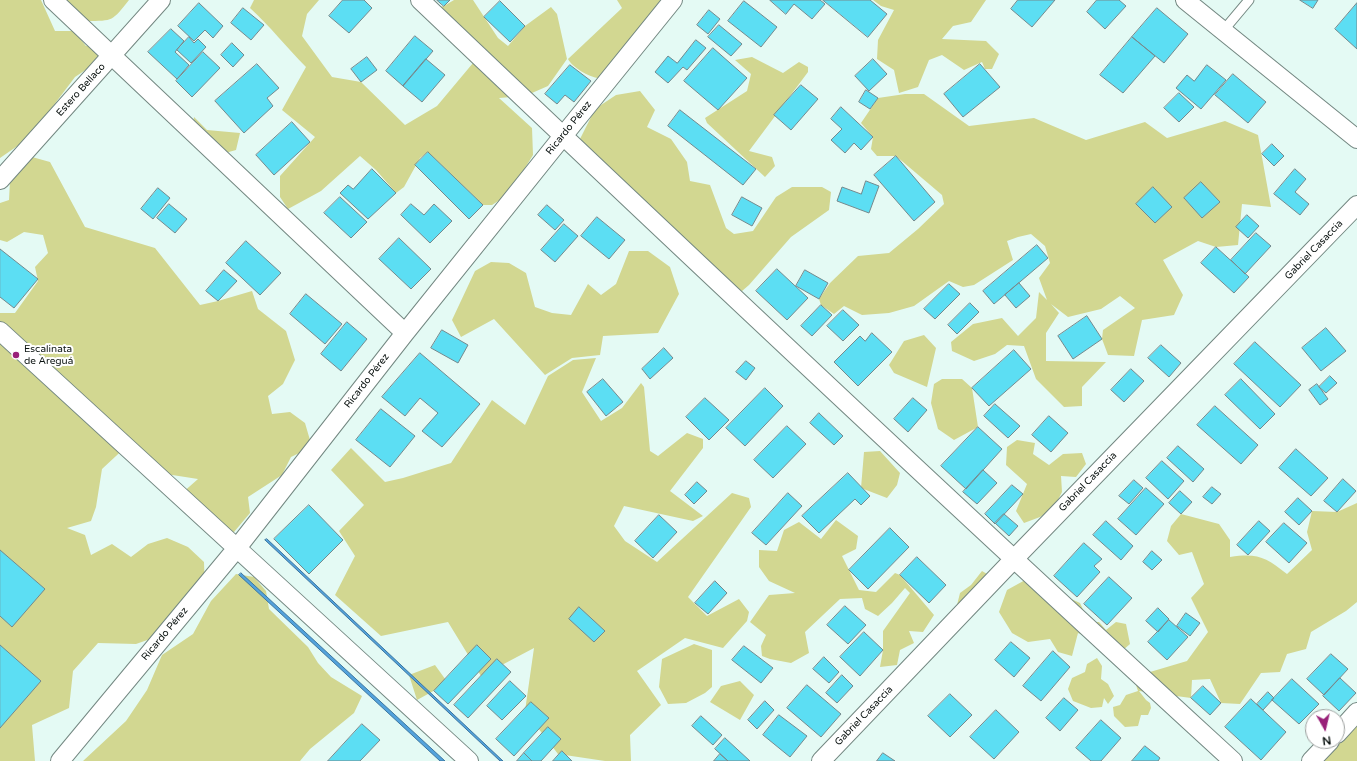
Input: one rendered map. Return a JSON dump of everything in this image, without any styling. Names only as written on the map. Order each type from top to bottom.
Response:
[{"type":"street","points":[[53,0],[405,333]]},
{"type":"street","name":"Estero Bellaco","points":[[0,180],[161,0]]},
{"type":"street","points":[[420,0],[1013,560],[1233,761]]},
{"type":"street","name":"Ricardo Pérez","points":[[60,761],[237,548],[405,333],[673,0]]},
{"type":"street","points":[[1185,0],[1357,139]]},
{"type":"street","name":"Gabriel Casaccia","points":[[821,761],[1013,560],[1357,205]]},
{"type":"street","points":[[0,331],[469,761]]},
{"type":"street","points":[[1345,725],[1357,712]]},
{"type":"street","points":[[1311,761],[1322,749]]},
{"type":"lane","points":[[1223,31],[1249,0]]},
{"type":"green space","points":[[0,0],[41,0],[55,31],[74,31],[86,46],[97,44],[105,57],[75,77],[29,138],[0,158]]},
{"type":"green space","points":[[64,0],[129,0],[112,18],[102,21],[86,21]]},
{"type":"green space","points":[[254,0],[319,0],[307,14],[302,36],[332,77],[361,82],[405,125],[437,106],[473,63],[435,8],[444,6],[454,0],[473,0],[498,38],[508,46],[525,26],[551,7],[557,14],[567,59],[548,86],[525,96],[499,98],[532,128],[533,155],[509,194],[492,205],[483,205],[428,152],[420,158],[404,187],[396,193],[376,170],[360,156],[321,191],[288,209],[280,197],[280,176],[315,137],[282,110],[306,67],[265,22],[250,8]]},
{"type":"green space","points":[[617,0],[662,0],[598,78],[594,77],[577,68],[568,59],[622,8]]},
{"type":"green space","points":[[873,0],[986,0],[971,22],[953,26],[942,39],[986,41],[999,54],[992,69],[985,69],[982,62],[964,70],[942,55],[929,60],[918,87],[899,93],[894,70],[877,59],[878,40],[894,10],[881,6]]},
{"type":"green space","points":[[752,57],[783,73],[799,62],[808,67],[808,72],[749,151],[772,157],[775,166],[765,177],[707,123],[705,118],[747,91],[751,74],[735,60]]},
{"type":"green space","points":[[640,91],[655,110],[647,127],[671,139],[687,162],[690,181],[710,185],[726,228],[734,234],[753,231],[776,197],[792,187],[822,187],[831,192],[829,210],[791,237],[742,291],[733,289],[574,151],[595,109],[616,95]]},
{"type":"green space","points":[[905,94],[924,94],[969,126],[1034,118],[1086,140],[1145,122],[1167,138],[1225,121],[1258,135],[1271,207],[1242,204],[1238,245],[1216,247],[1198,241],[1163,260],[1183,295],[1174,315],[1142,320],[1134,356],[1108,355],[1102,339],[1103,330],[1135,308],[1120,296],[1101,309],[1068,317],[1051,304],[1059,313],[1046,333],[1046,361],[1106,362],[1082,387],[1082,406],[1064,407],[1036,379],[1024,346],[1007,345],[995,354],[974,361],[952,351],[951,342],[973,324],[1002,318],[1018,336],[1036,318],[1039,292],[1047,300],[1039,278],[1050,263],[1045,246],[1031,234],[1007,241],[1013,260],[974,285],[963,287],[949,281],[914,306],[889,313],[862,315],[844,306],[834,314],[821,305],[819,299],[830,283],[858,256],[889,253],[918,229],[944,204],[942,195],[896,156],[877,156],[871,149],[873,137],[861,123],[878,98]]},
{"type":"green space","points":[[194,117],[207,130],[240,133],[236,150],[218,155],[192,134]]},
{"type":"green space","points":[[32,157],[50,162],[85,227],[155,248],[200,305],[252,291],[258,309],[286,331],[295,360],[283,384],[268,396],[272,414],[290,412],[305,423],[312,447],[291,457],[282,475],[248,497],[250,513],[234,532],[215,531],[181,494],[198,479],[153,472],[130,443],[102,469],[96,507],[91,521],[67,528],[85,535],[91,555],[112,544],[131,557],[148,544],[167,538],[188,547],[204,562],[205,594],[173,631],[136,644],[98,643],[73,671],[69,708],[32,725],[35,761],[0,761],[0,313],[15,313],[38,281],[35,267],[48,253],[43,235],[24,232],[7,242],[0,240],[0,203],[9,200],[10,181]]},
{"type":"green space","points":[[629,251],[648,251],[670,267],[679,294],[658,333],[603,336],[600,355],[572,358],[545,375],[494,319],[461,337],[452,320],[475,271],[491,262],[509,263],[526,273],[535,307],[552,313],[571,315],[588,284],[601,295],[616,284]]},
{"type":"green space","points":[[924,335],[936,348],[927,387],[894,373],[889,365],[904,341]]},
{"type":"green space","points":[[596,358],[582,392],[601,421],[622,408],[641,383],[644,387],[650,451],[658,456],[687,433],[703,439],[703,448],[670,491],[703,516],[693,521],[624,506],[614,526],[625,541],[657,562],[732,493],[749,498],[751,507],[688,597],[707,616],[739,599],[749,612],[747,621],[723,648],[685,638],[637,671],[661,705],[630,735],[631,761],[605,761],[558,754],[525,711],[534,648],[481,676],[448,622],[381,636],[335,595],[355,556],[339,531],[364,505],[331,470],[351,448],[385,482],[451,463],[492,400],[525,425],[548,376],[573,360]]},
{"type":"green space","points":[[942,379],[962,379],[972,388],[978,427],[954,440],[938,429],[931,403],[934,384]]},
{"type":"green space","points":[[1017,440],[1035,443],[1033,454],[1049,465],[1063,454],[1082,453],[1086,464],[1076,477],[1061,476],[1062,492],[1054,508],[1040,517],[1024,523],[1016,511],[1027,484],[1006,465],[1007,447]]},
{"type":"green space","points":[[880,451],[900,473],[897,485],[887,498],[861,488],[864,452]]},
{"type":"green space","points":[[1357,503],[1357,602],[1346,611],[1311,632],[1306,649],[1287,654],[1280,672],[1261,673],[1240,704],[1221,703],[1210,679],[1192,680],[1191,698],[1139,691],[1150,703],[1151,708],[1148,715],[1141,715],[1138,726],[1125,727],[1114,716],[1113,707],[1120,705],[1126,695],[1138,691],[1135,682],[1150,672],[1187,661],[1208,632],[1191,598],[1204,584],[1192,552],[1179,555],[1167,541],[1171,526],[1181,514],[1219,524],[1230,540],[1230,557],[1255,556],[1267,560],[1287,574],[1312,550],[1307,532],[1312,511],[1337,512]]},
{"type":"green space","points":[[836,520],[858,536],[856,549],[842,556],[859,590],[876,592],[895,573],[900,575],[934,615],[923,632],[909,631],[914,643],[900,650],[897,665],[880,667],[883,650],[883,631],[910,593],[905,588],[878,616],[865,609],[862,598],[840,599],[805,632],[809,653],[791,663],[762,656],[761,646],[766,635],[750,622],[769,595],[795,593],[769,581],[759,567],[759,550],[777,551],[784,530],[799,522],[821,539]]},
{"type":"green space","points":[[982,571],[994,578],[965,609],[957,605],[960,593],[971,585]]},
{"type":"green space","points":[[236,574],[254,577],[266,591],[269,609],[308,647],[318,663],[331,677],[362,696],[354,713],[310,749],[300,761],[83,761],[126,721],[147,690],[162,655],[193,634],[211,601]]},
{"type":"green space","points":[[1027,579],[1080,603],[1089,622],[1099,622],[1106,630],[1116,622],[1126,624],[1130,644],[1122,651],[1078,633],[1072,656],[1058,652],[1050,639],[1028,642],[1012,633],[999,612],[1007,590]]},
{"type":"green space","points":[[694,644],[712,650],[712,687],[705,693],[686,703],[668,704],[659,687],[662,659]]},
{"type":"green space","points":[[1097,658],[1102,666],[1101,679],[1108,684],[1114,696],[1108,704],[1104,698],[1102,707],[1091,708],[1073,701],[1068,689],[1072,678],[1085,672],[1087,664]]},
{"type":"green space","points":[[435,665],[448,683],[417,700],[409,675]]},
{"type":"green space","points":[[740,681],[754,695],[740,720],[710,702],[721,686]]},
{"type":"green space","points":[[1357,716],[1357,761],[1324,761],[1318,749],[1345,749],[1345,726]]},
{"type":"water","points":[[267,539],[503,761],[500,761],[265,540]]},
{"type":"water","points":[[241,573],[445,761],[440,761],[239,575]]},
{"type":"building","points":[[343,0],[364,0],[372,8],[349,33],[329,16]]},
{"type":"building","points":[[437,0],[450,0],[444,6]]},
{"type":"building","points":[[770,0],[820,0],[825,4],[812,19],[794,4],[786,14]]},
{"type":"building","points":[[823,0],[870,0],[887,14],[868,37]]},
{"type":"building","points":[[1018,0],[1055,0],[1032,27],[1011,9]]},
{"type":"building","points":[[1097,0],[1119,0],[1126,6],[1105,29],[1087,12]]},
{"type":"building","points":[[1300,0],[1318,0],[1313,8]]},
{"type":"building","points":[[500,1],[525,26],[510,42],[484,17]]},
{"type":"building","points":[[744,1],[777,27],[761,47],[728,21]]},
{"type":"building","points":[[199,3],[223,26],[213,38],[205,30],[194,41],[178,26]]},
{"type":"building","points":[[1357,3],[1357,49],[1335,29]]},
{"type":"building","points":[[243,8],[264,25],[251,40],[231,23]]},
{"type":"building","points":[[1157,8],[1188,34],[1164,63],[1132,37]]},
{"type":"building","points":[[709,10],[720,19],[708,34],[697,25]]},
{"type":"building","points":[[719,25],[742,44],[731,56],[708,37]]},
{"type":"building","points":[[171,29],[184,41],[175,52],[189,65],[177,79],[148,52]]},
{"type":"building","points":[[415,36],[433,51],[403,86],[386,71]]},
{"type":"building","points":[[189,37],[194,43],[198,39],[206,47],[191,63],[177,50]]},
{"type":"building","points":[[1132,37],[1155,56],[1123,93],[1100,75]]},
{"type":"building","points":[[696,40],[706,48],[687,70],[683,67],[668,83],[655,72],[668,56],[677,63]]},
{"type":"building","points":[[232,43],[244,55],[233,67],[221,55]]},
{"type":"building","points":[[713,48],[747,78],[718,110],[684,81]]},
{"type":"building","points":[[203,52],[220,68],[192,97],[176,81]]},
{"type":"building","points":[[367,57],[377,70],[361,82],[351,69]]},
{"type":"building","points":[[426,59],[445,75],[422,102],[403,86]]},
{"type":"building","points":[[873,59],[887,74],[869,91],[855,76]]},
{"type":"building","points":[[257,64],[279,88],[267,98],[273,106],[244,133],[215,101]]},
{"type":"building","points":[[980,64],[1000,87],[963,117],[944,94]]},
{"type":"building","points":[[570,65],[591,81],[574,102],[565,95],[557,104],[545,94]]},
{"type":"building","points":[[1207,65],[1226,80],[1201,109],[1176,88],[1187,75],[1194,81]]},
{"type":"building","points":[[1233,74],[1266,102],[1248,123],[1215,95]]},
{"type":"building","points":[[801,85],[818,99],[791,130],[774,115]]},
{"type":"building","points":[[866,90],[878,98],[870,109],[859,102]]},
{"type":"building","points":[[1179,93],[1194,107],[1179,122],[1164,108]]},
{"type":"building","points":[[841,107],[873,137],[861,150],[854,143],[845,153],[831,140],[842,129],[831,119]]},
{"type":"building","points":[[680,110],[756,169],[743,185],[668,126]]},
{"type":"building","points":[[292,122],[310,142],[274,175],[256,155]]},
{"type":"building","points":[[1272,144],[1284,156],[1274,166],[1262,154]]},
{"type":"building","points":[[428,152],[483,205],[469,219],[415,165]]},
{"type":"building","points":[[896,156],[935,202],[914,221],[874,175]]},
{"type":"building","points":[[372,169],[396,193],[368,219],[340,193],[348,185],[353,189]]},
{"type":"building","points":[[1295,169],[1306,179],[1295,192],[1309,204],[1300,215],[1274,194]]},
{"type":"building","points":[[866,181],[879,186],[869,213],[837,201],[842,187],[861,194]]},
{"type":"building","points":[[1201,182],[1220,202],[1202,218],[1184,198]]},
{"type":"building","points":[[1153,187],[1172,207],[1155,223],[1136,204]]},
{"type":"building","points":[[158,188],[170,198],[153,219],[141,209]]},
{"type":"building","points":[[340,197],[367,222],[351,238],[324,213]]},
{"type":"building","points":[[742,197],[762,208],[752,226],[732,215]]},
{"type":"building","points":[[169,204],[187,219],[175,233],[157,218]]},
{"type":"building","points":[[411,204],[424,215],[434,204],[452,221],[430,243],[401,215]]},
{"type":"building","points":[[547,205],[564,220],[555,230],[538,215]]},
{"type":"building","points":[[1247,215],[1259,226],[1248,238],[1236,227]]},
{"type":"building","points":[[597,217],[625,240],[609,259],[581,236]]},
{"type":"building","points":[[564,224],[578,236],[555,262],[541,250]]},
{"type":"building","points":[[1256,233],[1271,246],[1245,274],[1231,260]]},
{"type":"building","points":[[399,238],[431,269],[411,289],[379,259]]},
{"type":"building","points":[[246,241],[281,273],[260,295],[226,263]]},
{"type":"building","points":[[1037,245],[1048,258],[994,304],[983,291]]},
{"type":"building","points":[[1216,247],[1249,277],[1234,293],[1201,263]]},
{"type":"building","points":[[0,249],[38,279],[14,308],[0,297]]},
{"type":"building","points":[[777,269],[808,298],[787,320],[756,291]]},
{"type":"building","points":[[224,270],[237,281],[218,301],[206,291]]},
{"type":"building","points":[[805,270],[828,283],[819,299],[796,286]]},
{"type":"building","points":[[1019,283],[1030,296],[1016,308],[1005,295]]},
{"type":"building","points":[[949,284],[960,294],[935,319],[924,309]]},
{"type":"building","points":[[306,294],[342,324],[325,344],[290,314]]},
{"type":"building","points":[[970,303],[979,312],[957,334],[948,325]]},
{"type":"building","points":[[821,305],[832,315],[812,336],[801,326]]},
{"type":"building","points":[[843,310],[859,325],[843,341],[827,326]]},
{"type":"building","points":[[1087,316],[1102,339],[1073,359],[1058,336]]},
{"type":"building","points":[[347,322],[367,339],[341,371],[321,354]]},
{"type":"building","points":[[1326,328],[1346,351],[1321,371],[1302,348]]},
{"type":"building","points":[[442,330],[468,345],[458,363],[431,348]]},
{"type":"building","points":[[872,333],[892,352],[858,386],[834,362],[860,336],[865,341]]},
{"type":"building","points":[[1255,342],[1301,385],[1280,407],[1234,364]]},
{"type":"building","points":[[1161,345],[1181,363],[1169,377],[1148,358]]},
{"type":"building","points":[[664,348],[673,358],[650,379],[642,369]]},
{"type":"building","points":[[1014,350],[1031,369],[989,406],[972,388]]},
{"type":"building","points":[[420,353],[480,404],[442,447],[422,431],[438,413],[420,398],[405,416],[382,397]]},
{"type":"building","points":[[746,361],[755,368],[746,380],[736,372]]},
{"type":"building","points":[[1131,369],[1144,381],[1124,402],[1111,390]]},
{"type":"building","points":[[1330,376],[1337,383],[1326,393],[1319,387]]},
{"type":"building","points":[[603,379],[623,402],[606,416],[587,392]]},
{"type":"building","points":[[1241,379],[1275,414],[1260,429],[1225,395]]},
{"type":"building","points":[[1317,384],[1328,399],[1320,405],[1309,390]]},
{"type":"building","points":[[765,388],[783,406],[745,446],[726,428]]},
{"type":"building","points":[[705,398],[729,420],[709,440],[686,417]]},
{"type":"building","points":[[913,398],[927,410],[908,432],[894,419]]},
{"type":"building","points":[[995,404],[1020,426],[1008,438],[984,416]]},
{"type":"building","points":[[1215,406],[1258,445],[1241,464],[1197,425]]},
{"type":"building","points":[[381,409],[415,436],[390,467],[356,440]]},
{"type":"building","points":[[819,413],[843,436],[834,445],[810,423]]},
{"type":"building","points":[[1049,416],[1068,433],[1051,452],[1032,435]]},
{"type":"building","points":[[787,426],[806,444],[773,478],[754,460]]},
{"type":"building","points":[[978,427],[1002,449],[966,489],[941,466]]},
{"type":"building","points":[[1178,446],[1204,469],[1193,482],[1167,458]]},
{"type":"building","points":[[1296,449],[1328,478],[1311,496],[1279,468]]},
{"type":"building","points":[[1162,461],[1184,481],[1168,499],[1146,478]]},
{"type":"building","points":[[983,470],[997,483],[977,504],[963,492]]},
{"type":"building","points":[[848,473],[870,496],[861,505],[855,499],[819,533],[802,516]]},
{"type":"building","points":[[1343,479],[1356,491],[1337,512],[1324,501]]},
{"type":"building","points":[[1134,480],[1143,488],[1129,504],[1119,496]]},
{"type":"building","points":[[697,482],[707,491],[694,504],[685,495]]},
{"type":"building","points":[[1012,485],[1023,494],[995,524],[985,514]]},
{"type":"building","points":[[1212,487],[1221,494],[1212,504],[1203,497]]},
{"type":"building","points":[[1146,488],[1164,504],[1136,535],[1118,519]]},
{"type":"building","points":[[1180,491],[1192,502],[1181,514],[1169,503]]},
{"type":"building","points":[[788,493],[802,506],[766,545],[752,533]]},
{"type":"building","points":[[1298,498],[1312,511],[1299,525],[1285,512]]},
{"type":"building","points":[[309,505],[343,540],[309,574],[274,539]]},
{"type":"building","points":[[1004,514],[1018,526],[1009,536],[995,523]]},
{"type":"building","points":[[659,515],[677,532],[653,558],[635,541]]},
{"type":"building","points":[[1106,521],[1133,546],[1121,560],[1093,535]]},
{"type":"building","points":[[1259,521],[1270,531],[1248,555],[1237,545]]},
{"type":"building","points":[[1284,523],[1307,543],[1289,563],[1266,542]]},
{"type":"building","points":[[890,528],[909,547],[868,589],[849,570]]},
{"type":"building","points":[[1084,543],[1102,559],[1094,566],[1100,572],[1077,597],[1054,576]]},
{"type":"building","points":[[0,550],[45,589],[12,627],[0,616]]},
{"type":"building","points":[[1152,551],[1162,560],[1152,570],[1143,562]]},
{"type":"building","points":[[917,557],[946,585],[929,603],[900,575]]},
{"type":"building","points":[[1109,577],[1132,598],[1107,625],[1084,604]]},
{"type":"building","points":[[715,581],[727,593],[708,614],[695,603]]},
{"type":"building","points":[[845,606],[866,625],[848,644],[827,625]]},
{"type":"building","points":[[579,607],[605,631],[594,642],[569,619]]},
{"type":"building","points":[[1158,608],[1169,619],[1158,632],[1146,621]]},
{"type":"building","points":[[1186,613],[1200,623],[1190,636],[1177,626]]},
{"type":"building","points":[[1169,620],[1188,637],[1167,660],[1148,642]]},
{"type":"building","points":[[864,632],[883,650],[860,676],[840,657]]},
{"type":"building","points":[[1011,642],[1030,658],[1014,677],[995,660]]},
{"type":"building","points":[[0,645],[41,681],[0,728]]},
{"type":"building","points":[[477,645],[491,659],[448,704],[434,691]]},
{"type":"building","points":[[744,646],[773,668],[761,683],[732,660]]},
{"type":"building","points":[[1053,651],[1070,667],[1041,701],[1023,686]]},
{"type":"building","points":[[1331,654],[1348,669],[1324,695],[1307,679]]},
{"type":"building","points":[[824,657],[839,672],[829,683],[813,669]]},
{"type":"building","points":[[497,659],[511,672],[468,718],[454,705]]},
{"type":"building","points":[[842,675],[853,686],[837,703],[826,693]]},
{"type":"building","points":[[1340,678],[1356,693],[1341,709],[1337,709],[1323,696]]},
{"type":"building","points":[[1292,679],[1319,704],[1314,709],[1305,709],[1305,718],[1299,724],[1272,700]]},
{"type":"building","points":[[510,681],[526,696],[502,720],[487,706]]},
{"type":"building","points":[[807,685],[841,714],[821,737],[787,708]]},
{"type":"building","points":[[1203,686],[1221,703],[1210,715],[1191,698]]},
{"type":"building","points":[[1268,692],[1274,698],[1263,710],[1257,704]]},
{"type":"building","points":[[950,694],[972,715],[950,737],[928,716]]},
{"type":"building","points":[[1064,698],[1078,710],[1060,731],[1046,718]]},
{"type":"building","points":[[1251,699],[1286,732],[1261,760],[1225,727]]},
{"type":"building","points":[[765,701],[774,710],[757,729],[748,720]]},
{"type":"building","points":[[531,702],[549,718],[514,756],[496,739]]},
{"type":"building","points":[[996,710],[1019,732],[994,759],[970,737]]},
{"type":"building","points":[[779,715],[807,736],[790,757],[763,735]]},
{"type":"building","points":[[701,716],[722,735],[713,745],[692,726]]},
{"type":"building","points":[[1101,720],[1121,738],[1101,761],[1091,761],[1076,748]]},
{"type":"building","points":[[362,724],[380,740],[360,761],[328,761]]},
{"type":"building","points":[[548,727],[561,739],[541,761],[532,761],[524,753]]},
{"type":"building","points":[[725,738],[750,761],[728,761],[715,749]]},
{"type":"building","points":[[1145,746],[1160,758],[1158,761],[1132,761]]},
{"type":"building","points":[[562,751],[572,761],[553,761]]},
{"type":"building","points":[[524,753],[532,761],[517,761]]},
{"type":"building","points":[[883,753],[895,761],[877,761]]},
{"type":"building","points":[[720,754],[728,761],[714,761]]},
{"type":"place","name":"Escalinata de Areguá","points":[[16,355]]}]
